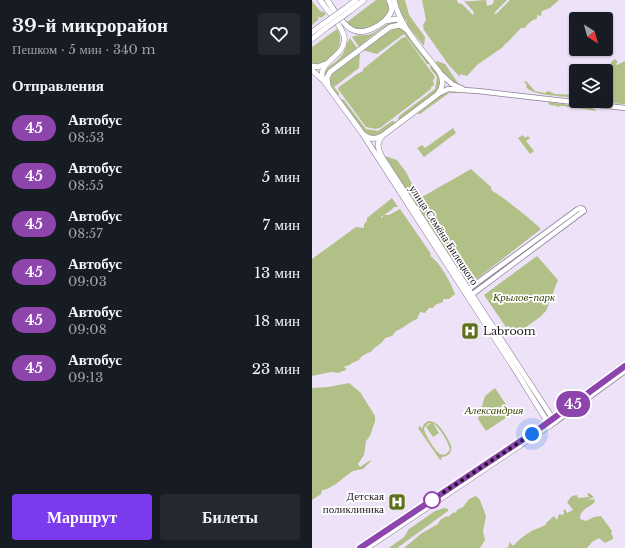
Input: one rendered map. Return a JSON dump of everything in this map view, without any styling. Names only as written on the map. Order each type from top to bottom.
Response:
[{"type":"main road","points":[[320,0],[341,30],[344,38],[341,51],[322,69],[324,81]]},
{"type":"main road","points":[[327,0],[348,27],[355,31],[363,32],[383,22],[396,19],[402,21],[405,25]]},
{"type":"main road","points":[[348,9],[356,0]]},
{"type":"main road","points":[[312,39],[325,26],[348,9],[364,0]]},
{"type":"main road","points":[[383,22],[391,12],[392,6],[389,0]]},
{"type":"main road","points":[[394,0],[405,25],[440,73],[452,84],[466,90]]},
{"type":"main road","points":[[329,89],[326,78],[330,72],[390,27],[395,25],[400,26],[409,31]]},
{"type":"main road","points":[[312,32],[325,26]]},
{"type":"main road","points":[[312,66],[321,66],[333,59]]},
{"type":"main road","name":"улица Семёна Билецкого","points":[[312,70],[324,81],[362,133],[551,422]]},
{"type":"main road","points":[[438,94],[443,84],[440,73]]},
{"type":"main road","points":[[362,133],[369,138],[374,139],[382,136],[438,94],[448,90],[466,90],[528,96],[625,108]]},
{"type":"main road","name":"улица Семёна Билецкого","points":[[382,136],[379,140],[378,146],[382,157],[466,291]]},
{"type":"main road","points":[[466,291],[578,209],[583,209],[584,211],[582,213],[470,296]]},
{"type":"main road","name":"улица Семёна Билецкого","points":[[470,296],[472,303],[551,422]]},
{"type":"main road","points":[[360,548],[551,422],[625,366]]},
{"type":"main road","points":[[367,548],[625,371]]},
{"type":"green space","points":[[376,0],[387,0],[390,8],[390,11],[382,19],[372,26],[359,30],[347,22]]},
{"type":"green space","points":[[396,0],[405,0],[409,15],[425,37],[424,46],[407,25],[405,19],[404,21],[399,12]]},
{"type":"green space","points":[[422,0],[457,0],[458,3],[462,4],[473,15],[474,12],[464,1],[486,0],[487,6],[493,4],[494,0],[507,0],[494,13],[496,14],[510,0],[559,0],[550,8],[542,11],[541,16],[537,15],[537,19],[530,22],[525,28],[521,28],[503,47],[477,65],[467,76],[460,74],[460,77],[448,64],[424,30],[423,25],[426,20]]},
{"type":"green space","points":[[312,1],[320,11],[326,14],[321,18],[317,16],[319,19],[312,25]]},
{"type":"green space","points":[[395,20],[401,23],[395,23],[384,27],[359,47],[352,37],[371,34]]},
{"type":"green space","points":[[396,27],[404,29],[431,64],[427,64],[404,34],[377,54],[362,50]]},
{"type":"green space","points":[[337,29],[340,35],[340,42],[335,53],[325,62],[312,64],[312,47]]},
{"type":"green space","points":[[406,37],[435,77],[433,81],[434,85],[431,89],[380,128],[375,129],[366,127],[338,89],[363,71],[363,69],[402,38]]},
{"type":"green space","points":[[350,38],[357,48],[328,70],[324,77],[326,70],[340,58]]},
{"type":"green space","points":[[360,52],[359,68],[334,87],[339,93],[338,97],[332,89],[330,83],[332,73]]},
{"type":"green space","points":[[615,59],[618,62],[616,64],[617,65],[625,61],[625,104],[613,103],[613,64],[611,64]]},
{"type":"green space","points":[[437,61],[445,64],[460,86],[443,73],[435,63]]},
{"type":"green space","points":[[431,65],[440,79],[441,84],[439,88],[429,98],[398,121],[399,116],[435,89],[437,77],[430,68]]},
{"type":"green space","points":[[526,81],[535,91],[545,93],[548,91],[555,94],[569,95],[569,97],[535,92],[526,87],[527,85],[524,82]]},
{"type":"green space","points":[[450,92],[458,92],[449,93],[420,114],[417,114],[441,95]]},
{"type":"green space","points":[[340,99],[344,100],[366,129],[378,131],[392,121],[397,122],[382,134],[374,136],[364,133]]},
{"type":"green space","points":[[549,102],[564,103],[569,105],[569,107],[558,107],[548,104]]},
{"type":"green space","points":[[574,108],[592,108],[596,110],[595,111]]},
{"type":"green space","points":[[453,128],[456,133],[424,157],[417,148],[422,145],[425,148]]},
{"type":"green space","points":[[523,135],[525,138],[528,136],[530,138],[526,141],[534,151],[530,154],[518,138]]},
{"type":"green space","points":[[385,156],[397,160],[406,172],[416,192],[410,196],[409,195]]},
{"type":"green space","points":[[471,169],[491,187],[492,191],[517,208],[541,229],[475,279],[422,197]]},
{"type":"green space","points":[[417,195],[451,246],[452,258],[447,254],[412,199]]},
{"type":"green space","points":[[392,198],[398,207],[394,207],[385,215],[389,215],[400,209],[431,254],[430,256],[438,263],[445,273],[455,294],[449,299],[443,299],[443,302],[435,305],[433,308],[429,308],[425,313],[420,312],[417,319],[396,331],[392,336],[385,338],[371,352],[367,353],[350,365],[343,367],[346,368],[346,370],[339,373],[331,372],[312,376],[312,259],[356,227],[364,228],[367,218]]},
{"type":"green space","name":"Крылов-парк","points":[[537,256],[558,280],[546,311],[522,330],[518,328],[516,330],[512,330],[509,326],[506,327],[484,295]]},
{"type":"green space","points":[[349,383],[360,392],[375,416],[375,421],[370,436],[366,441],[364,455],[358,464],[360,467],[372,460],[363,469],[353,471],[334,485],[322,490],[321,494],[312,500],[312,388]]},
{"type":"green space","name":"Александрия","points":[[495,388],[511,412],[510,415],[486,431],[478,419],[485,396]]},
{"type":"green space","points":[[428,421],[436,423],[442,429],[451,445],[451,450],[449,454],[441,457],[442,459],[440,460],[418,428],[420,426],[422,429],[424,424]],"holes":[[[431,423],[426,427],[433,437],[439,433],[433,423],[441,431],[448,443],[450,450],[446,454],[440,454],[426,434],[424,428]]]},
{"type":"green space","points":[[589,493],[594,497],[587,500],[594,499],[595,502],[583,511],[580,519],[586,521],[594,517],[601,516],[612,531],[611,534],[613,539],[605,543],[599,538],[592,542],[587,548],[506,548],[510,542],[513,546],[528,533],[546,525],[546,523],[554,516],[557,520],[559,514],[563,515],[563,511],[565,509],[567,513],[573,510],[567,502],[572,496],[577,495],[578,498],[589,497],[587,494]]},
{"type":"green space","points":[[476,496],[480,500],[486,516],[483,531],[485,540],[480,548],[404,548],[422,533],[438,524],[440,520],[447,516],[448,517],[454,512],[456,513],[457,510],[463,507],[469,499]]},
{"type":"green space","points":[[444,508],[448,509],[448,511],[397,548],[389,548],[404,537],[409,529],[435,511]]},
{"type":"bus line","name":"45","points":[[360,548],[543,426],[625,366]]},
{"type":"place","name":"Labroom","points":[[470,331]]},
{"type":"place","name":"Детская поликлиника","points":[[397,502]]},
{"type":"route","points":[[432,500],[429,502],[532,434]]}]
